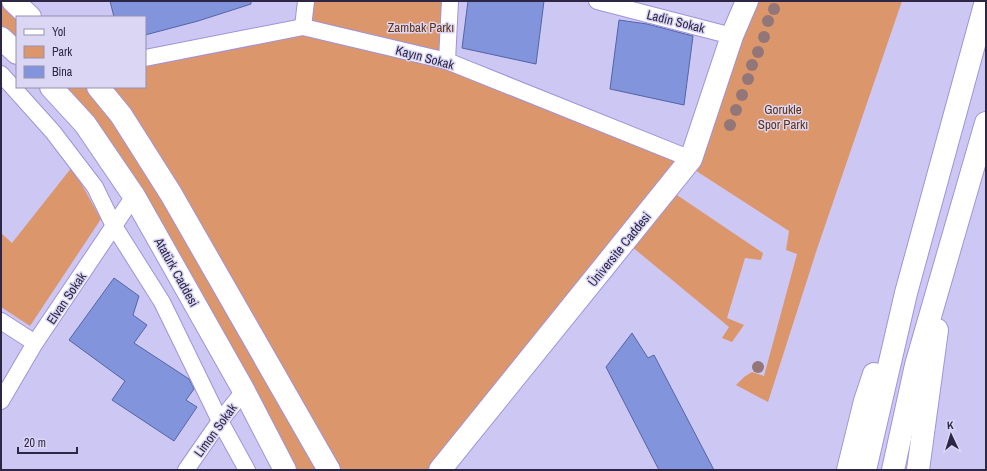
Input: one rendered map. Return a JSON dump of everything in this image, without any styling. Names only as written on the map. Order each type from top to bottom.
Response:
[{"type":"main road","points":[[13,1],[29,16]]},
{"type":"main road","name":"Üniversite Caddesi","points":[[440,470],[692,159],[732,36],[747,1]]},
{"type":"main road","points":[[866,470],[906,293],[986,1]]},
{"type":"main road","points":[[1,38],[16,52]]},
{"type":"main road","name":"Atatürk Caddesi","points":[[52,88],[85,124],[134,196],[244,391],[285,470]]},
{"type":"main road","points":[[99,88],[121,115],[172,194],[329,470]]},
{"type":"main road","points":[[893,470],[916,365],[986,123]]},
{"type":"main road","points":[[918,470],[946,264]]},
{"type":"main road","points":[[848,470],[865,401],[882,351],[906,293]]},
{"type":"street","points":[[303,27],[306,1]]},
{"type":"street","points":[[447,61],[450,1]]},
{"type":"street","name":"Ladin Sokak","points":[[597,1],[732,36]]},
{"type":"street","name":"Kayın Sokak","points":[[146,58],[303,27],[447,61],[692,159]]},
{"type":"street","points":[[1,74],[53,132],[96,187],[114,226],[162,302],[220,421],[247,470]]},
{"type":"street","name":"Elvan Sokak","points":[[1,401],[35,343],[134,196]]},
{"type":"street","points":[[1,321],[35,343]]},
{"type":"street","name":"Limon Sokak","points":[[186,470],[220,421],[244,391]]},
{"type":"green space","points":[[1,1],[13,1],[17,16],[16,52],[1,38]]},
{"type":"green space","name":"Zambak Parkı","points":[[306,1],[450,1],[447,61],[687,165],[668,189],[763,253],[761,260],[745,258],[727,318],[744,325],[732,342],[722,338],[729,327],[625,241],[440,470],[285,470],[134,196],[52,88],[146,88],[146,58],[303,27]]},
{"type":"green space","name":"Gorukle Spor Parkı","points":[[747,1],[902,1],[817,249],[768,402],[736,385],[752,372],[764,376],[797,254],[786,250],[789,231],[687,165]]},
{"type":"green space","points":[[72,167],[101,219],[30,326],[1,307],[1,233],[12,243]]},
{"type":"building","points":[[110,1],[251,1],[251,4],[198,21],[146,35],[146,16],[114,16]]},
{"type":"building","points":[[468,1],[544,1],[536,64],[462,48]]},
{"type":"building","points":[[619,20],[647,24],[693,36],[684,105],[610,89]]},
{"type":"building","points":[[114,278],[139,296],[133,315],[147,325],[134,343],[189,379],[194,389],[186,400],[197,407],[174,441],[112,400],[125,381],[69,340]]},
{"type":"building","points":[[632,333],[648,358],[654,355],[714,470],[659,470],[606,367]]}]
